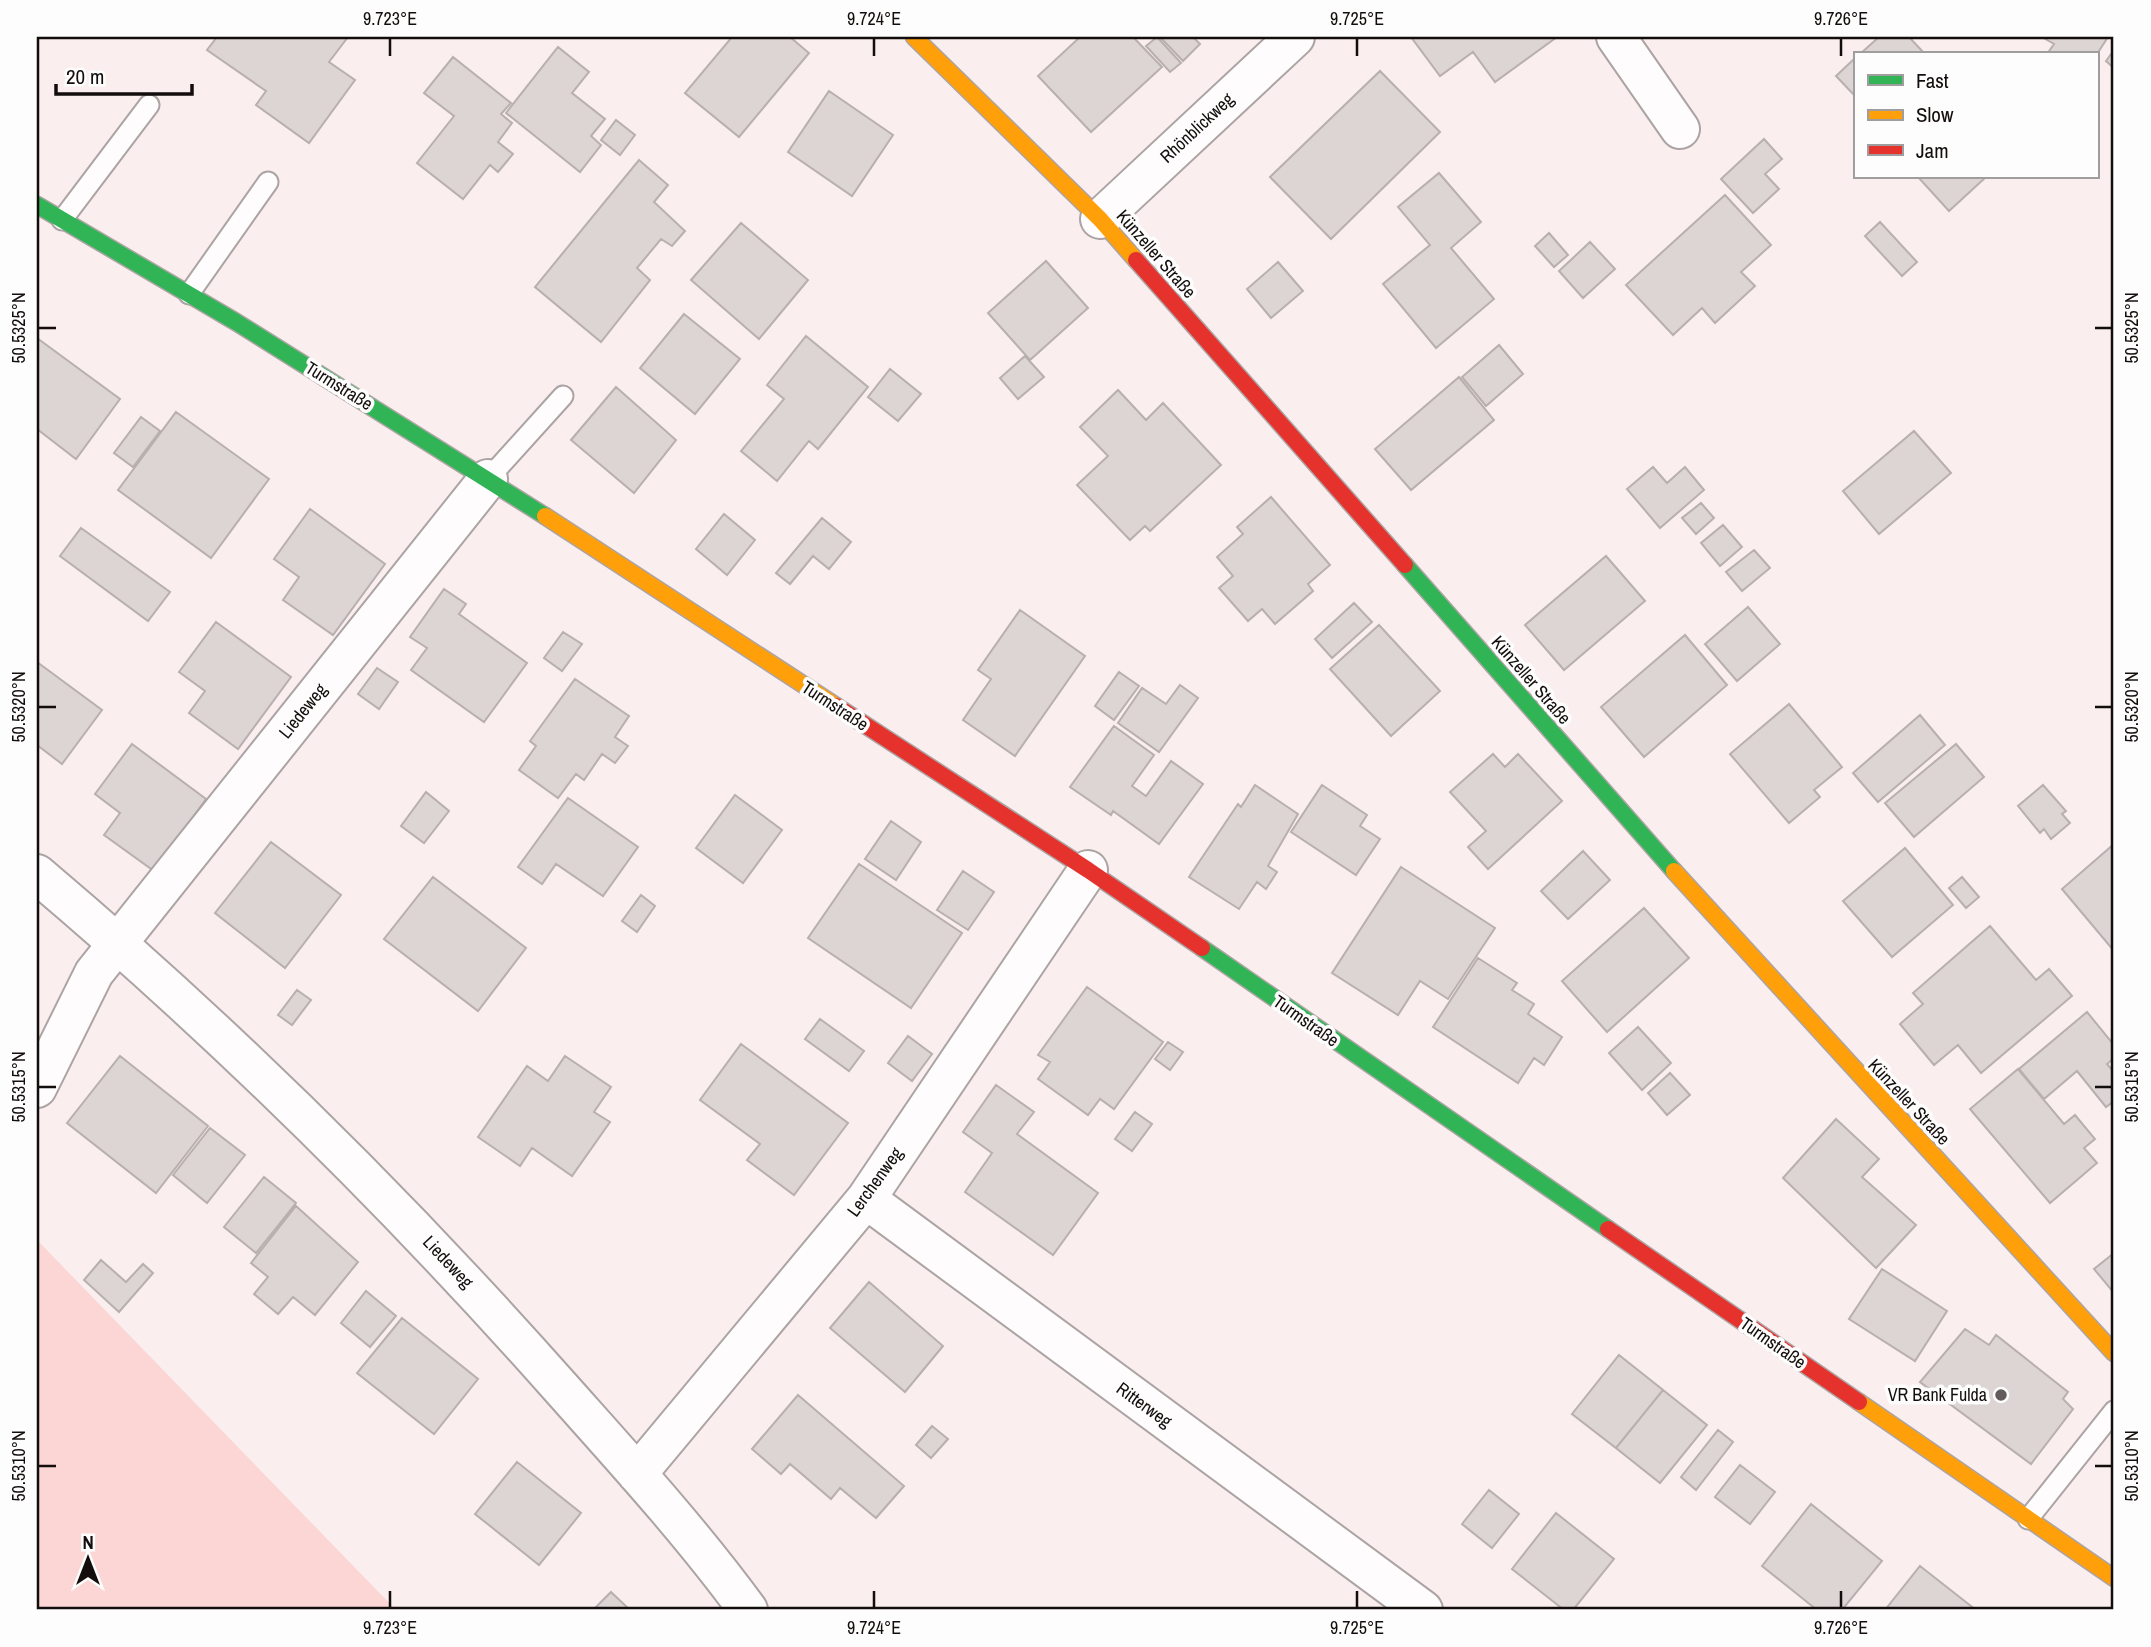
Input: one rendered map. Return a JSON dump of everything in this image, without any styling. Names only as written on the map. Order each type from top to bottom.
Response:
[{"type":"main road","name":"Künzeller Straße","points":[[914,37],[1100,219],[1740,946],[2114,1353]]},
{"type":"main road","name":"Turmstraße","points":[[37,205],[189,294],[488,479],[1088,870],[2114,1578]]},
{"type":"street","name":"Rhönblickweg","points":[[1100,219],[1295,37]]},
{"type":"street","points":[[1616,37],[1680,129]]},
{"type":"street","name":"Liedeweg","points":[[37,1088],[94,973],[488,479]]},
{"type":"street","name":"Lerchenweg","points":[[637,1474],[866,1199],[1088,870]]},
{"type":"street","name":"Liedeweg","points":[[37,874],[117,943],[295,1106],[440,1253],[637,1474],[748,1610]]},
{"type":"street","name":"Ritterweg","points":[[866,1199],[1423,1610]]},
{"type":"lane","points":[[62,220],[149,105]]},
{"type":"lane","points":[[189,294],[268,183]]},
{"type":"lane","points":[[488,479],[563,396]]},
{"type":"lane","points":[[2028,1519],[2114,1411]]},
{"type":"shaded area","points":[[37,1240],[396,1610],[37,1610]]},
{"type":"building","points":[[217,37],[348,37],[329,62],[355,80],[309,143],[256,105],[266,91],[207,50]]},
{"type":"building","points":[[732,37],[790,37],[809,53],[739,137],[685,93]]},
{"type":"building","points":[[1080,37],[1133,37],[1162,67],[1091,132],[1038,76]]},
{"type":"building","points":[[1157,37],[1181,63],[1170,72],[1146,46]]},
{"type":"building","points":[[1160,37],[1193,37],[1200,44],[1183,61]]},
{"type":"building","points":[[1411,37],[1557,37],[1495,82],[1473,52],[1440,76]]},
{"type":"building","points":[[1879,37],[1909,37],[1923,52],[1862,52]]},
{"type":"building","points":[[2042,37],[2108,37],[2098,52],[2048,52],[2054,44]]},
{"type":"building","points":[[558,47],[589,72],[572,93],[605,119],[591,136],[601,145],[580,172],[506,113]]},
{"type":"building","points":[[2114,50],[2114,68],[2106,61]]},
{"type":"building","points":[[453,57],[511,103],[501,114],[512,123],[498,142],[513,154],[498,172],[490,165],[463,199],[417,163],[454,116],[424,93]]},
{"type":"building","points":[[1854,59],[1854,95],[1836,76]]},
{"type":"building","points":[[1380,71],[1440,132],[1331,239],[1270,177]]},
{"type":"building","points":[[829,91],[893,135],[852,196],[788,152]]},
{"type":"building","points":[[616,120],[635,135],[620,155],[601,140]]},
{"type":"building","points":[[1764,139],[1782,159],[1765,174],[1779,189],[1753,213],[1721,179]]},
{"type":"building","points":[[639,160],[668,185],[654,202],[685,231],[672,246],[661,239],[637,268],[650,280],[601,342],[535,287]]},
{"type":"building","points":[[1439,173],[1481,222],[1451,248],[1494,299],[1436,348],[1383,284],[1430,245],[1398,207]]},
{"type":"building","points":[[1919,178],[1985,178],[1949,211]]},
{"type":"building","points":[[1725,195],[1771,245],[1741,272],[1755,286],[1715,323],[1702,308],[1673,335],[1626,285]]},
{"type":"building","points":[[1880,222],[1917,262],[1902,276],[1865,236]]},
{"type":"building","points":[[741,223],[808,280],[759,339],[691,280]]},
{"type":"building","points":[[1549,233],[1568,255],[1554,267],[1535,246]]},
{"type":"building","points":[[1590,242],[1615,269],[1583,298],[1559,271]]},
{"type":"building","points":[[1046,261],[1088,308],[1030,360],[988,313]]},
{"type":"building","points":[[1278,262],[1303,291],[1271,318],[1247,289]]},
{"type":"building","points":[[684,314],[740,359],[695,414],[640,368]]},
{"type":"building","points":[[806,336],[868,387],[818,449],[809,441],[777,481],[741,451],[784,399],[767,385]]},
{"type":"building","points":[[37,338],[120,399],[76,459],[37,429]]},
{"type":"building","points":[[1499,345],[1523,374],[1486,406],[1462,377]]},
{"type":"building","points":[[1025,356],[1044,377],[1018,399],[1000,378]]},
{"type":"building","points":[[890,369],[921,394],[898,421],[868,397]]},
{"type":"building","points":[[1459,377],[1494,420],[1411,490],[1375,449]]},
{"type":"building","points":[[616,387],[676,440],[634,493],[571,440]]},
{"type":"building","points":[[1118,390],[1146,420],[1163,403],[1221,465],[1150,531],[1145,526],[1130,540],[1077,485],[1108,456],[1080,427]]},
{"type":"building","points":[[176,412],[269,479],[211,558],[118,490]]},
{"type":"building","points":[[141,417],[160,431],[133,467],[114,453]]},
{"type":"building","points":[[1914,431],[1951,473],[1879,534],[1843,491]]},
{"type":"building","points":[[1653,467],[1667,483],[1685,467],[1704,490],[1660,528],[1627,489]]},
{"type":"building","points":[[1271,497],[1330,565],[1308,584],[1313,591],[1275,624],[1262,609],[1248,621],[1219,588],[1233,576],[1217,557],[1243,534],[1237,527]]},
{"type":"building","points":[[1701,503],[1714,518],[1696,534],[1682,518]]},
{"type":"building","points":[[310,509],[385,564],[333,635],[283,600],[299,577],[274,559]]},
{"type":"building","points":[[724,514],[755,540],[727,575],[696,549]]},
{"type":"building","points":[[822,518],[851,542],[829,569],[813,556],[790,584],[776,573]]},
{"type":"building","points":[[1723,525],[1742,547],[1720,566],[1701,543]]},
{"type":"building","points":[[81,528],[170,592],[148,621],[60,556]]},
{"type":"building","points":[[1754,550],[1770,568],[1742,591],[1726,572]]},
{"type":"building","points":[[1606,556],[1645,601],[1564,670],[1525,625]]},
{"type":"building","points":[[444,589],[466,604],[459,614],[527,663],[484,722],[411,670],[427,648],[410,637]]},
{"type":"building","points":[[1354,603],[1372,622],[1332,658],[1315,639]]},
{"type":"building","points":[[1748,607],[1780,644],[1737,681],[1705,644]]},
{"type":"building","points":[[1020,610],[1085,656],[1015,756],[963,720],[991,679],[978,670]]},
{"type":"building","points":[[216,622],[291,677],[238,749],[189,713],[205,691],[179,672]]},
{"type":"building","points":[[1379,625],[1440,691],[1391,736],[1330,669]]},
{"type":"building","points":[[563,632],[582,644],[562,671],[544,658]]},
{"type":"building","points":[[1685,635],[1727,685],[1644,757],[1601,707]]},
{"type":"building","points":[[37,662],[102,710],[62,764],[37,745]]},
{"type":"building","points":[[377,668],[398,682],[379,709],[358,694]]},
{"type":"building","points":[[1119,672],[1139,686],[1114,720],[1095,706]]},
{"type":"building","points":[[575,679],[629,716],[615,737],[628,746],[615,763],[602,754],[584,780],[576,774],[558,798],[519,770],[536,746],[530,741]]},
{"type":"building","points":[[1180,685],[1198,698],[1159,752],[1118,723],[1142,688],[1166,704]]},
{"type":"building","points":[[1789,704],[1842,767],[1814,790],[1820,797],[1789,823],[1730,754]]},
{"type":"building","points":[[1920,715],[1945,745],[1878,802],[1853,773]]},
{"type":"building","points":[[1114,726],[1154,755],[1132,786],[1146,796],[1171,761],[1203,784],[1159,844],[1113,811],[1111,815],[1070,787]]},
{"type":"building","points":[[132,744],[206,799],[154,871],[104,835],[120,813],[95,794]]},
{"type":"building","points":[[1956,744],[1984,777],[1914,837],[1885,803]]},
{"type":"building","points":[[1493,754],[1505,767],[1518,754],[1562,801],[1488,869],[1468,847],[1486,831],[1450,792]]},
{"type":"building","points":[[1255,785],[1298,814],[1268,866],[1277,872],[1266,889],[1257,882],[1239,909],[1189,877],[1238,804],[1241,807]]},
{"type":"building","points":[[1322,785],[1367,815],[1360,826],[1380,839],[1356,875],[1291,832]]},
{"type":"building","points":[[2043,785],[2066,811],[2062,814],[2070,823],[2051,839],[2044,829],[2040,833],[2018,806]]},
{"type":"building","points":[[426,792],[449,811],[424,843],[401,826]]},
{"type":"building","points":[[735,795],[782,830],[743,883],[696,848]]},
{"type":"building","points":[[568,798],[638,847],[603,896],[556,864],[542,884],[518,867]]},
{"type":"building","points":[[891,821],[921,842],[896,880],[865,859]]},
{"type":"building","points":[[271,842],[341,895],[285,968],[215,913]]},
{"type":"building","points":[[2114,844],[2114,951],[2062,889]]},
{"type":"building","points":[[1905,848],[1953,905],[1892,957],[1843,901]]},
{"type":"building","points":[[1583,851],[1610,880],[1568,919],[1541,891]]},
{"type":"building","points":[[859,864],[962,933],[911,1008],[808,938]]},
{"type":"building","points":[[1401,867],[1495,928],[1448,999],[1420,981],[1398,1015],[1332,973]]},
{"type":"building","points":[[963,871],[994,892],[968,930],[937,910]]},
{"type":"building","points":[[433,877],[526,948],[478,1011],[384,939]]},
{"type":"building","points":[[1962,877],[1979,897],[1966,908],[1949,888]]},
{"type":"building","points":[[641,895],[655,906],[637,932],[622,921]]},
{"type":"building","points":[[1644,908],[1689,958],[1607,1032],[1562,981]]},
{"type":"building","points":[[1990,926],[2036,980],[2049,969],[2072,996],[1981,1073],[1958,1045],[1934,1065],[1900,1024],[1923,1004],[1913,993]]},
{"type":"building","points":[[1478,958],[1517,983],[1512,990],[1534,1004],[1528,1014],[1562,1037],[1544,1065],[1534,1058],[1518,1083],[1433,1027]]},
{"type":"building","points":[[1087,987],[1163,1042],[1114,1109],[1100,1099],[1088,1115],[1038,1079],[1050,1062],[1038,1055]]},
{"type":"building","points":[[297,990],[311,1000],[292,1025],[278,1015]]},
{"type":"building","points":[[2087,1012],[2114,1045],[2114,1058],[2107,1064],[2114,1072],[2114,1101],[2106,1107],[2077,1071],[2044,1099],[2019,1069]]},
{"type":"building","points":[[820,1019],[864,1051],[849,1071],[805,1039]]},
{"type":"building","points":[[1638,1027],[1671,1063],[1642,1090],[1609,1053]]},
{"type":"building","points":[[908,1036],[932,1054],[912,1081],[888,1063]]},
{"type":"building","points":[[1168,1042],[1183,1052],[1170,1070],[1155,1059]]},
{"type":"building","points":[[741,1044],[848,1123],[794,1195],[747,1160],[760,1144],[700,1100]]},
{"type":"building","points":[[120,1056],[208,1126],[156,1193],[67,1123]]},
{"type":"building","points":[[565,1056],[611,1087],[594,1112],[610,1122],[572,1176],[532,1148],[520,1166],[478,1137],[527,1066],[548,1081]]},
{"type":"building","points":[[2018,1069],[2064,1124],[2075,1115],[2095,1139],[2084,1148],[2097,1163],[2050,1203],[1970,1109]]},
{"type":"building","points":[[1670,1073],[1690,1095],[1667,1115],[1648,1093]]},
{"type":"building","points":[[996,1085],[1034,1112],[1017,1134],[1098,1193],[1053,1255],[965,1192],[992,1153],[963,1132]]},
{"type":"building","points":[[1135,1112],[1152,1124],[1132,1151],[1115,1139]]},
{"type":"building","points":[[1836,1119],[1879,1159],[1862,1177],[1916,1225],[1876,1268],[1783,1178]]},
{"type":"building","points":[[210,1128],[245,1155],[207,1203],[173,1175]]},
{"type":"building","points":[[264,1177],[296,1203],[256,1253],[224,1227]]},
{"type":"building","points":[[296,1206],[358,1262],[315,1315],[293,1297],[278,1314],[254,1294],[268,1277],[251,1263]]},
{"type":"building","points":[[2114,1253],[2114,1293],[2094,1269]]},
{"type":"building","points":[[101,1260],[126,1282],[143,1264],[153,1273],[119,1312],[84,1280]]},
{"type":"building","points":[[1882,1269],[1947,1311],[1915,1361],[1849,1319]]},
{"type":"building","points":[[869,1282],[943,1346],[905,1392],[830,1328]]},
{"type":"building","points":[[366,1291],[396,1316],[370,1347],[341,1323]]},
{"type":"building","points":[[402,1318],[478,1379],[434,1434],[357,1373]]},
{"type":"building","name":"VR Bank Fulda","points":[[1965,1329],[1989,1345],[1996,1335],[2068,1392],[2063,1399],[2073,1409],[2031,1464],[1920,1382]]},
{"type":"building","points":[[1619,1355],[1663,1390],[1616,1448],[1572,1414]]},
{"type":"building","points":[[1663,1390],[1707,1425],[1660,1483],[1616,1448]]},
{"type":"building","points":[[798,1395],[904,1486],[876,1518],[840,1488],[831,1499],[790,1464],[781,1474],[752,1449]]},
{"type":"building","points":[[932,1426],[948,1439],[931,1458],[916,1445]]},
{"type":"building","points":[[1718,1430],[1733,1442],[1696,1490],[1681,1477]]},
{"type":"building","points":[[517,1462],[581,1513],[539,1565],[475,1514]]},
{"type":"building","points":[[1740,1465],[1775,1492],[1750,1524],[1715,1497]]},
{"type":"building","points":[[1489,1490],[1519,1514],[1492,1548],[1462,1524]]},
{"type":"building","points":[[1811,1504],[1882,1561],[1842,1610],[1817,1610],[1762,1566]]},
{"type":"building","points":[[1556,1513],[1614,1559],[1573,1610],[1564,1610],[1512,1569]]},
{"type":"building","points":[[1920,1566],[1976,1610],[1885,1610]]},
{"type":"building","points":[[611,1592],[630,1610],[593,1610]]},
{"type":"traffic: fast","points":[[37,205],[236,322],[545,516]]},
{"type":"traffic: fast","points":[[1405,565],[1674,871]]},
{"type":"traffic: fast","points":[[1202,948],[1608,1229]]},
{"type":"traffic: slow","points":[[914,37],[1100,219],[1136,260]]},
{"type":"traffic: slow","points":[[545,516],[836,706]]},
{"type":"traffic: slow","points":[[1674,871],[2114,1353]]},
{"type":"traffic: slow","points":[[1859,1402],[2114,1578]]},
{"type":"traffic: jam","points":[[1136,260],[1405,565]]},
{"type":"traffic: jam","points":[[836,706],[1088,870],[1202,948]]},
{"type":"traffic: jam","points":[[1608,1229],[1859,1402]]},
{"type":"place","name":"VR Bank Fulda","points":[[2001,1395]]}]
